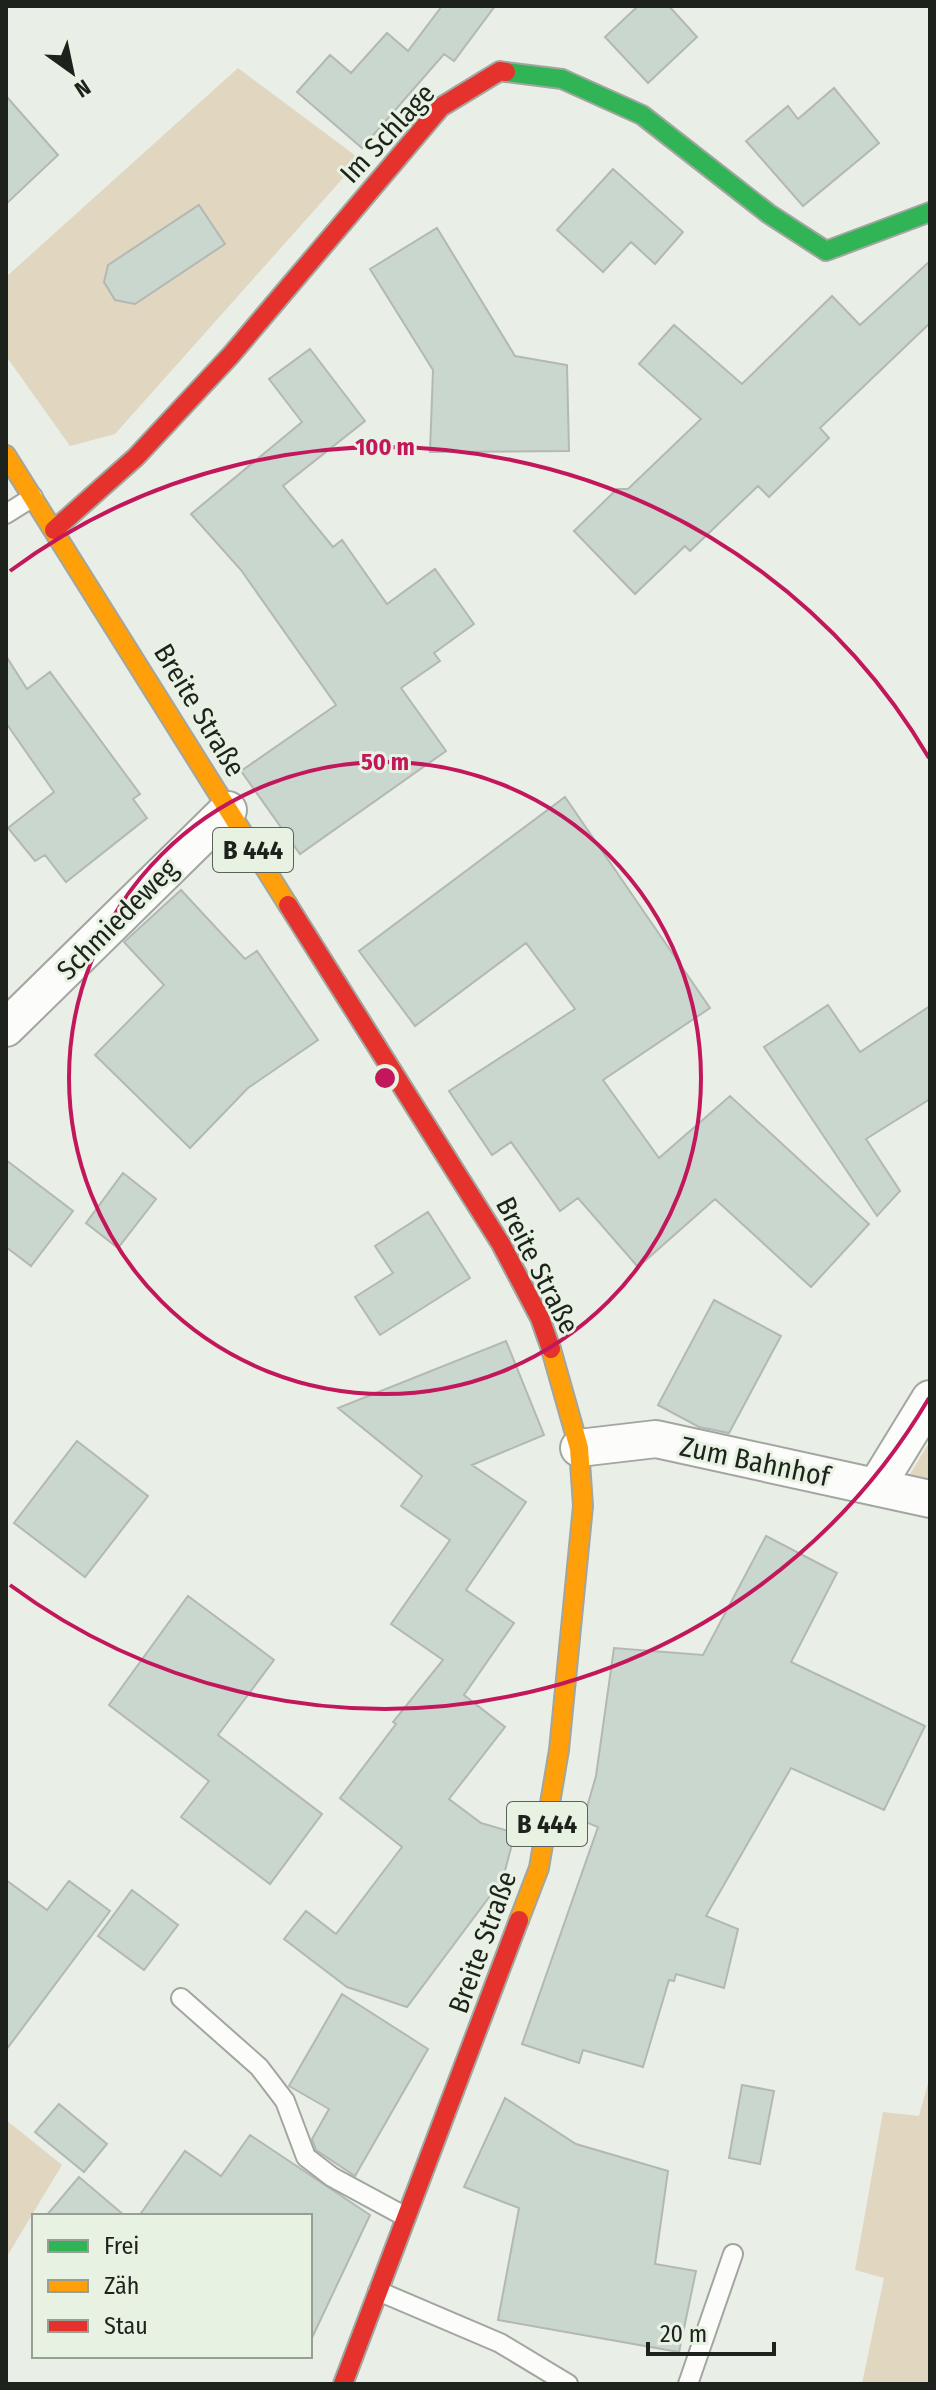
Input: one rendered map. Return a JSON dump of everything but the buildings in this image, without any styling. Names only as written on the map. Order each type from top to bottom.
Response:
[{"type":"main road","name":"Im Schlage","points":[[54,530],[136,457],[231,355],[441,107],[500,71],[562,79],[642,115],[769,214],[826,251],[930,212]]},
{"type":"main road","name":"Breite Straße","points":[[6,455],[501,1244],[540,1318],[563,1382],[579,1448],[583,1506],[579,1575],[559,1750],[539,1868],[343,2384]]},
{"type":"street","name":"Schmiedeweg","points":[[6,1028],[228,810]]},
{"type":"street","points":[[876,1487],[930,1399]]},
{"type":"street","name":"Zum Bahnhof","points":[[579,1448],[656,1439],[930,1499]]},
{"type":"lane","points":[[6,514],[33,497]]},
{"type":"lane","points":[[181,1998],[259,2067],[285,2101],[306,2157],[332,2177],[406,2217]]},
{"type":"lane","points":[[688,2384],[733,2254]]},
{"type":"lane","points":[[378,2291],[500,2343],[568,2384]]},
{"type":"shaded area","points":[[238,68],[360,159],[115,434],[70,446],[6,356],[6,277]]},
{"type":"shaded area","points":[[930,1441],[930,1481],[909,1476]]},
{"type":"shaded area","points":[[930,2076],[930,2384],[862,2384],[884,2278],[855,2270],[883,2112],[919,2116]]},
{"type":"shaded area","points":[[6,2120],[62,2165],[6,2258]]},
{"type":"traffic: fast","points":[[506,72],[562,79],[642,115],[769,214],[826,251],[930,212]]},
{"type":"traffic: slow","points":[[6,455],[288,905]]},
{"type":"traffic: slow","points":[[519,1920],[539,1868],[559,1750],[583,1506],[579,1448],[551,1349]]},
{"type":"traffic: jam","points":[[54,530],[136,457],[231,355],[441,107],[500,71],[506,72]]},
{"type":"traffic: jam","points":[[288,905],[501,1244],[540,1318],[551,1349]]},
{"type":"traffic: jam","points":[[343,2384],[519,1920]]}]
